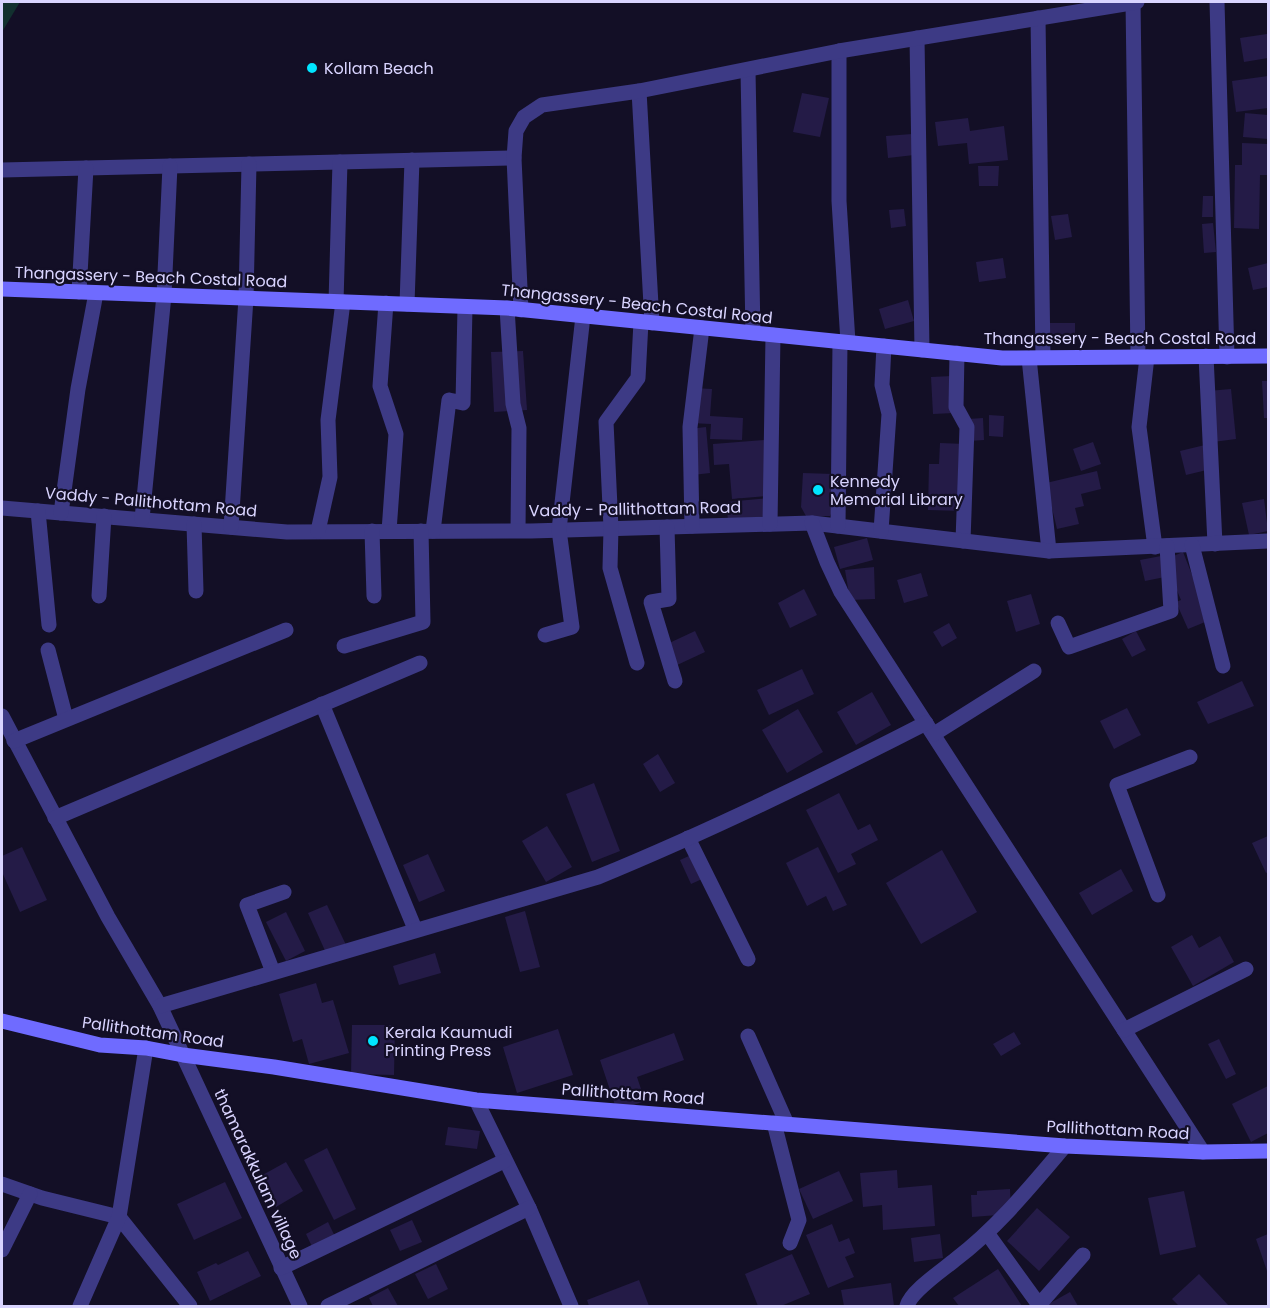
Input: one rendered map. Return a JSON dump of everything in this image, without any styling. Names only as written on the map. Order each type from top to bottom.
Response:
[{"type":"street","points":[[518,530],[519,428],[513,404],[514,158],[516,131],[524,117],[542,105],[639,91],[839,51],[1135,2],[1143,357],[1139,427],[1171,611],[1069,647],[1058,623]]},
{"type":"street","points":[[1217,2],[1227,357]]},
{"type":"street","points":[[1038,18],[1036,358],[1049,551]]},
{"type":"street","points":[[917,38],[922,350]]},
{"type":"street","points":[[838,526],[844,342],[839,201],[839,51]]},
{"type":"street","points":[[748,71],[753,333]]},
{"type":"street","points":[[637,663],[609,568],[611,528],[606,422],[639,378],[647,322],[639,91]]},
{"type":"street","points":[[2,170],[514,158]]},
{"type":"street","points":[[407,304],[412,160]]},
{"type":"street","points":[[318,531],[330,477],[328,420],[340,302],[340,162]]},
{"type":"street","points":[[231,527],[246,298],[249,164]]},
{"type":"street","points":[[142,519],[164,295],[170,166]]},
{"type":"street","points":[[79,292],[86,168]]},
{"type":"street","name":"Thangassery - Beach Costal Road","points":[[2,289],[514,309],[1002,358],[1269,356]]},
{"type":"street","points":[[60,513],[78,389],[96,293]]},
{"type":"street","points":[[386,303],[380,386],[396,434],[389,531]]},
{"type":"street","points":[[344,646],[423,622],[427,531],[449,400],[464,403],[465,306]]},
{"type":"street","points":[[545,635],[572,627],[559,530],[583,316]]},
{"type":"street","points":[[692,526],[690,427],[702,328]]},
{"type":"street","points":[[770,524],[773,335]]},
{"type":"street","points":[[881,531],[889,414],[882,385],[884,346]]},
{"type":"street","points":[[957,353],[956,407],[967,427],[963,541]]},
{"type":"street","points":[[1206,356],[1215,544]]},
{"type":"street","name":"Vaddy - Pallithottam Road","points":[[2,508],[286,532],[559,530],[812,523],[1049,551],[1269,542]]},
{"type":"street","points":[[38,511],[49,625]]},
{"type":"street","points":[[99,596],[104,516]]},
{"type":"street","points":[[812,523],[841,592],[1203,1152]]},
{"type":"street","points":[[194,524],[196,591]]},
{"type":"street","points":[[667,527],[669,599],[651,602],[675,681]]},
{"type":"street","points":[[372,531],[374,597]]},
{"type":"street","points":[[1192,545],[1223,666]]},
{"type":"street","points":[[14,741],[286,630]]},
{"type":"street","points":[[48,650],[66,719]]},
{"type":"street","points":[[55,818],[420,663]]},
{"type":"street","points":[[160,1006],[415,929],[598,877],[930,728],[1034,671]]},
{"type":"street","points":[[322,704],[415,929]]},
{"type":"street","name":"thamarakkulam village","points":[[2,716],[108,917],[160,1006],[300,1306]]},
{"type":"street","points":[[1158,895],[1117,784],[1190,757]]},
{"type":"street","points":[[688,838],[748,959]]},
{"type":"street","points":[[273,972],[247,905],[284,892]]},
{"type":"street","points":[[1124,1030],[1246,969]]},
{"type":"street","name":"Pallithottam Road","points":[[2,1021],[100,1045],[146,1047],[183,1055],[274,1067],[476,1100],[1065,1146],[1203,1152],[1269,1151]]},
{"type":"street","points":[[748,1036],[781,1124],[798,1220],[790,1244]]},
{"type":"street","points":[[80,1306],[119,1217],[146,1047]]},
{"type":"street","points":[[476,1100],[529,1208],[571,1306]]},
{"type":"street","points":[[907,1306],[908,1300],[987,1233],[1065,1146]]},
{"type":"street","points":[[281,1268],[504,1161]]},
{"type":"street","points":[[2,1184],[30,1194],[119,1217],[190,1306]]},
{"type":"street","points":[[2,1250],[30,1194]]},
{"type":"street","points":[[328,1306],[529,1208]]},
{"type":"street","points":[[987,1233],[1039,1305],[1083,1255]]},
{"type":"green space","points":[[2,2],[20,2],[2,32]]},
{"type":"building","points":[[1267,34],[1268,58],[1244,62],[1240,38]]},
{"type":"building","points":[[1268,76],[1268,108],[1236,112],[1232,81]]},
{"type":"building","points":[[802,93],[829,98],[820,137],[793,132]]},
{"type":"building","points":[[1245,113],[1268,115],[1268,139],[1243,137]]},
{"type":"building","points":[[968,118],[970,131],[1004,126],[1008,160],[969,164],[967,143],[938,146],[935,122]]},
{"type":"building","points":[[912,134],[914,155],[888,158],[886,136]]},
{"type":"building","points":[[1242,143],[1268,144],[1268,175],[1260,175],[1259,229],[1234,228],[1235,165],[1242,165]]},
{"type":"building","points":[[978,166],[999,166],[998,186],[979,186]]},
{"type":"building","points":[[1203,196],[1213,196],[1213,217],[1202,217]]},
{"type":"building","points":[[904,209],[906,226],[891,228],[889,210]]},
{"type":"building","points":[[1068,214],[1072,237],[1055,240],[1051,216]]},
{"type":"building","points":[[1213,223],[1216,252],[1204,253],[1202,224]]},
{"type":"building","points":[[1003,258],[1006,278],[979,282],[976,262]]},
{"type":"building","points":[[1268,263],[1268,287],[1253,290],[1248,268]]},
{"type":"building","points":[[908,300],[914,321],[885,329],[879,309]]},
{"type":"building","points":[[1050,323],[1075,323],[1075,343],[1050,344]]},
{"type":"building","points":[[523,351],[527,410],[494,412],[491,352]]},
{"type":"building","points":[[952,376],[954,413],[933,414],[931,377]]},
{"type":"building","points":[[1262,381],[1268,381],[1268,418],[1264,418]]},
{"type":"building","points":[[693,388],[712,389],[710,416],[743,418],[742,440],[710,439],[711,424],[690,423]]},
{"type":"building","points":[[1231,389],[1236,439],[1213,442],[1208,391]]},
{"type":"building","points":[[989,415],[1004,416],[1003,437],[989,436]]},
{"type":"building","points":[[983,418],[984,440],[969,441],[968,419]]},
{"type":"building","points":[[706,427],[710,473],[693,475],[689,429]]},
{"type":"building","points":[[764,440],[768,496],[732,499],[729,464],[714,465],[713,444]]},
{"type":"building","points":[[1093,442],[1101,464],[1081,471],[1073,449]]},
{"type":"building","points":[[940,443],[965,444],[963,511],[928,510],[929,464],[939,464]]},
{"type":"building","points":[[1205,445],[1211,469],[1186,475],[1180,451]]},
{"type":"building","points":[[1097,471],[1101,489],[1081,494],[1084,506],[1075,508],[1079,524],[1057,529],[1046,483]]},
{"type":"building","name":"Kennedy Memorial Library","points":[[803,473],[833,474],[833,508],[830,516],[806,516],[801,507]]},
{"type":"building","points":[[768,498],[769,516],[728,520],[726,502]]},
{"type":"building","points":[[1264,499],[1268,531],[1249,535],[1242,503]]},
{"type":"building","points":[[867,538],[873,560],[840,569],[834,547]]},
{"type":"building","points":[[1183,552],[1210,620],[1188,629],[1176,602],[1181,600],[1164,560]]},
{"type":"building","points":[[1161,556],[1165,577],[1145,581],[1140,560]]},
{"type":"building","points":[[874,567],[875,599],[850,600],[845,570]]},
{"type":"building","points":[[921,573],[928,596],[904,603],[897,580]]},
{"type":"building","points":[[804,589],[817,615],[790,628],[778,603]]},
{"type":"building","points":[[1031,594],[1040,624],[1016,632],[1007,601]]},
{"type":"building","points":[[949,623],[957,638],[942,647],[933,632]]},
{"type":"building","points":[[695,631],[705,652],[675,666],[665,645]]},
{"type":"building","points":[[1136,631],[1146,650],[1132,657],[1122,639]]},
{"type":"building","points":[[802,669],[814,694],[769,715],[757,690]]},
{"type":"building","points":[[1242,681],[1254,706],[1208,724],[1197,702]]},
{"type":"building","points":[[872,692],[891,725],[856,745],[837,712]]},
{"type":"building","points":[[1127,708],[1141,735],[1114,749],[1100,721]]},
{"type":"building","points":[[798,709],[823,752],[787,773],[762,730]]},
{"type":"building","points":[[658,754],[675,783],[660,792],[643,764]]},
{"type":"building","points":[[594,783],[620,851],[592,862],[566,794]]},
{"type":"building","points":[[839,793],[858,830],[870,824],[878,840],[851,854],[856,864],[838,873],[806,810]]},
{"type":"building","points":[[547,826],[572,867],[546,882],[522,841]]},
{"type":"building","points":[[1268,836],[1268,872],[1266,873],[1252,843]]},
{"type":"building","points":[[22,847],[47,900],[20,912],[2,872],[2,856]]},
{"type":"building","points":[[818,847],[847,905],[833,911],[826,896],[807,906],[786,863]]},
{"type":"building","points":[[942,850],[977,912],[921,944],[886,883]]},
{"type":"building","points":[[700,851],[711,875],[691,884],[680,860]]},
{"type":"building","points":[[428,854],[445,891],[419,902],[403,865]]},
{"type":"building","points":[[1121,869],[1133,891],[1092,915],[1079,893]]},
{"type":"building","points":[[327,905],[347,947],[327,955],[308,913]]},
{"type":"building","points":[[525,911],[540,967],[520,972],[505,917]]},
{"type":"building","points":[[286,912],[305,951],[286,961],[266,922]]},
{"type":"building","points":[[1192,935],[1199,948],[1220,936],[1234,962],[1193,986],[1171,947]]},
{"type":"building","points":[[435,953],[441,973],[399,985],[393,966]]},
{"type":"building","points":[[316,983],[322,1003],[333,1000],[349,1053],[309,1064],[302,1039],[293,1042],[279,994]]},
{"type":"building","name":"Kerala Kaumudi Printing Press","points":[[352,1025],[395,1025],[394,1075],[351,1074]]},
{"type":"building","points":[[558,1029],[573,1075],[517,1093],[503,1047]]},
{"type":"building","points":[[1014,1032],[1021,1044],[1001,1056],[993,1044]]},
{"type":"building","points":[[674,1033],[684,1060],[637,1077],[645,1101],[617,1111],[600,1060]]},
{"type":"building","points":[[1219,1039],[1236,1074],[1226,1079],[1208,1044]]},
{"type":"building","points":[[1268,1086],[1268,1133],[1251,1142],[1232,1104]]},
{"type":"building","points":[[448,1127],[480,1131],[477,1149],[445,1145]]},
{"type":"building","points":[[327,1148],[356,1209],[334,1220],[304,1160]]},
{"type":"building","points":[[286,1162],[303,1191],[276,1207],[259,1177]]},
{"type":"building","points":[[897,1170],[898,1188],[932,1185],[935,1226],[883,1230],[882,1205],[863,1207],[860,1173]]},
{"type":"building","points":[[839,1171],[853,1201],[813,1219],[799,1189]]},
{"type":"building","points":[[225,1182],[242,1218],[194,1240],[177,1204]]},
{"type":"building","points":[[1010,1189],[1011,1214],[972,1217],[971,1195],[977,1195],[977,1191]]},
{"type":"building","points":[[1184,1191],[1196,1247],[1160,1255],[1148,1198]]},
{"type":"building","points":[[1037,1208],[1070,1237],[1039,1271],[1007,1241]]},
{"type":"building","points":[[412,1220],[422,1242],[400,1251],[390,1230]]},
{"type":"building","points":[[328,1222],[339,1245],[317,1257],[306,1234]]},
{"type":"building","points":[[832,1224],[839,1242],[849,1238],[855,1253],[845,1257],[854,1277],[828,1288],[806,1235]]},
{"type":"building","points":[[940,1234],[943,1258],[914,1262],[911,1238]]},
{"type":"building","points":[[1268,1234],[1268,1274],[1256,1239]]},
{"type":"building","points":[[248,1251],[261,1276],[210,1301],[197,1272]]},
{"type":"building","points":[[792,1254],[810,1294],[781,1306],[758,1306],[745,1274]]},
{"type":"building","points":[[436,1264],[448,1289],[428,1299],[415,1274]]},
{"type":"building","points":[[998,1269],[1022,1306],[959,1306],[953,1298]]},
{"type":"building","points":[[1199,1274],[1229,1306],[1179,1306],[1172,1299]]},
{"type":"building","points":[[639,1280],[649,1306],[589,1306],[587,1300]]},
{"type":"building","points":[[891,1283],[894,1306],[844,1306],[841,1290]]},
{"type":"building","points":[[388,1288],[398,1306],[373,1306],[369,1298]]},
{"type":"building","points":[[1070,1292],[1078,1306],[1045,1306]]},
{"type":"place","name":"Kollam Beach","points":[[312,68]]},
{"type":"place","name":"Kennedy Memorial Library","points":[[818,490]]},
{"type":"place","name":"Kerala Kaumudi Printing Press","points":[[373,1041]]}]
